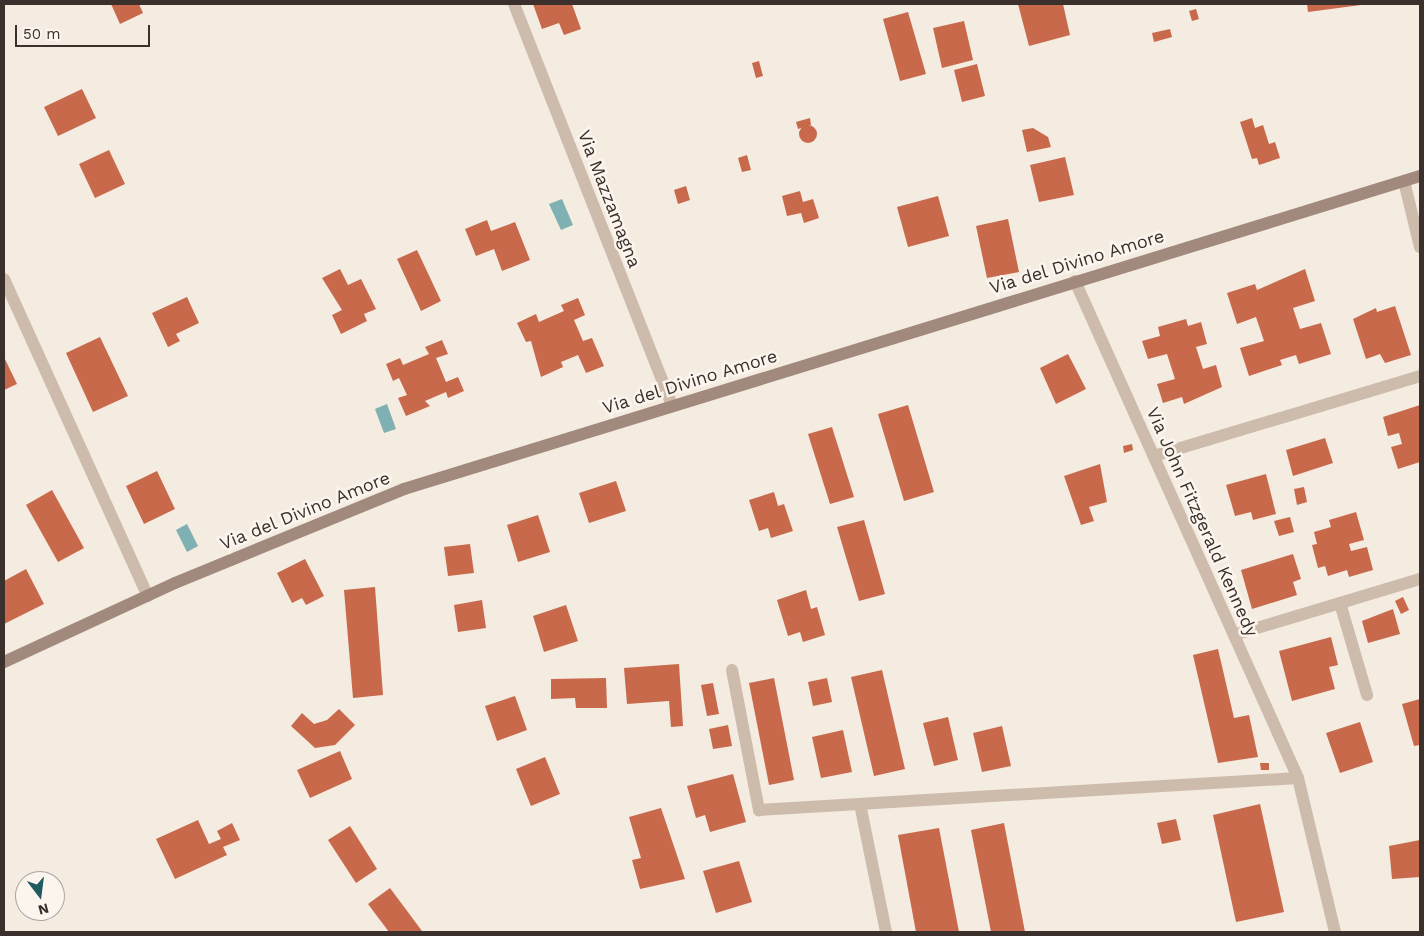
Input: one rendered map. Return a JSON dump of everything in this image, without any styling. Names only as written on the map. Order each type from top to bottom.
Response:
[{"type":"main road","name":"Via del Divino Amore","points":[[4,662],[148,596],[404,489],[1420,176]]},
{"type":"street","name":"Via Mazzamagna","points":[[514,4],[672,406]]},
{"type":"street","points":[[1404,181],[1420,246]]},
{"type":"street","points":[[4,279],[148,596]]},
{"type":"street","name":"Via John Fitzgerald Kennedy","points":[[1075,281],[1298,778],[1335,932]]},
{"type":"street","points":[[1154,456],[1420,376]]},
{"type":"street","points":[[1234,635],[1420,579]]},
{"type":"street","points":[[1340,603],[1367,694]]},
{"type":"street","points":[[732,670],[759,810],[1298,778]]},
{"type":"street","points":[[860,804],[886,932]]},
{"type":"water","points":[[562,199],[573,225],[561,230],[549,204]]},
{"type":"water","points":[[387,404],[396,429],[384,433],[375,409]]},
{"type":"water","points":[[187,524],[198,546],[187,552],[176,530]]},
{"type":"building","points":[[111,4],[139,4],[143,13],[120,24]]},
{"type":"building","points":[[533,4],[572,4],[581,29],[564,35],[559,23],[542,29]]},
{"type":"building","points":[[1018,4],[1063,4],[1070,35],[1029,46]]},
{"type":"building","points":[[1307,4],[1361,4],[1361,5],[1308,12]]},
{"type":"building","points":[[1196,9],[1199,19],[1192,21],[1189,11]]},
{"type":"building","points":[[908,12],[926,74],[900,81],[883,19]]},
{"type":"building","points":[[964,21],[973,60],[942,68],[933,28]]},
{"type":"building","points":[[1170,29],[1172,37],[1154,42],[1152,33]]},
{"type":"building","points":[[759,61],[763,76],[756,78],[752,63]]},
{"type":"building","points":[[977,64],[985,96],[962,102],[954,70]]},
{"type":"building","points":[[82,89],[96,118],[58,136],[44,107]]},
{"type":"building","points":[[810,118],[811,125],[798,129],[796,122]]},
{"type":"building","points":[[1252,118],[1255,128],[1263,125],[1269,144],[1275,142],[1280,158],[1259,165],[1257,158],[1252,159],[1240,122]]},
{"type":"building","points":[[808,125],[814,128],[817,134],[814,140],[808,143],[802,140],[799,134],[802,128]]},
{"type":"building","points":[[1033,128],[1048,137],[1051,147],[1027,152],[1022,130]]},
{"type":"building","points":[[109,150],[125,184],[95,198],[79,164]]},
{"type":"building","points":[[747,155],[751,170],[742,172],[738,158]]},
{"type":"building","points":[[1065,157],[1074,195],[1039,202],[1030,165]]},
{"type":"building","points":[[686,186],[690,200],[678,204],[674,190]]},
{"type":"building","points":[[800,191],[803,202],[813,199],[819,218],[804,223],[801,213],[787,216],[782,196]]},
{"type":"building","points":[[938,196],[949,236],[908,247],[897,207]]},
{"type":"building","points":[[1008,219],[1019,272],[987,278],[976,226]]},
{"type":"building","points":[[487,220],[491,231],[515,222],[530,260],[502,271],[494,249],[476,256],[465,229]]},
{"type":"building","points":[[417,250],[441,301],[421,311],[397,259]]},
{"type":"building","points":[[340,269],[348,285],[361,279],[376,309],[364,314],[367,321],[341,334],[332,315],[342,310],[322,278]]},
{"type":"building","points":[[1305,269],[1315,301],[1293,308],[1300,329],[1321,323],[1331,354],[1299,364],[1296,355],[1280,360],[1282,365],[1249,376],[1240,348],[1264,341],[1256,317],[1237,324],[1227,293],[1255,284],[1257,290]]},
{"type":"building","points":[[187,297],[199,323],[176,334],[180,341],[168,347],[152,313]]},
{"type":"building","points":[[578,298],[585,315],[574,320],[583,341],[592,338],[604,366],[586,373],[578,355],[561,362],[563,367],[541,377],[531,341],[526,342],[517,323],[536,314],[539,322],[564,311],[561,305]]},
{"type":"building","points":[[1395,306],[1411,355],[1385,363],[1380,354],[1366,359],[1353,319],[1376,308],[1377,312]]},
{"type":"building","points":[[1186,319],[1188,326],[1201,322],[1207,344],[1196,347],[1203,369],[1216,365],[1222,387],[1184,404],[1182,397],[1163,403],[1157,384],[1175,379],[1167,354],[1148,359],[1142,341],[1160,336],[1158,327]]},
{"type":"building","points":[[100,337],[128,396],[93,412],[66,353]]},
{"type":"building","points":[[442,340],[448,354],[436,358],[446,382],[458,377],[464,391],[448,398],[446,392],[425,401],[430,406],[406,416],[398,398],[407,395],[399,378],[393,381],[386,364],[400,358],[403,365],[429,354],[425,347]]},
{"type":"building","points":[[1068,354],[1086,389],[1056,404],[1040,368]]},
{"type":"building","points":[[4,357],[17,384],[4,390]]},
{"type":"building","points":[[908,405],[934,492],[904,501],[878,414]]},
{"type":"building","points":[[1420,405],[1420,462],[1398,469],[1391,447],[1402,444],[1399,433],[1388,436],[1383,417]]},
{"type":"building","points":[[832,427],[854,497],[830,504],[808,434]]},
{"type":"building","points":[[1325,438],[1333,463],[1293,476],[1286,450]]},
{"type":"building","points":[[1132,444],[1133,450],[1124,453],[1123,446]]},
{"type":"building","points":[[1100,464],[1107,502],[1089,507],[1094,521],[1081,525],[1064,476]]},
{"type":"building","points":[[157,471],[175,509],[144,524],[126,486]]},
{"type":"building","points":[[1266,474],[1276,514],[1253,520],[1251,512],[1235,516],[1226,485]]},
{"type":"building","points":[[616,481],[626,511],[589,523],[579,493]]},
{"type":"building","points":[[1304,487],[1307,502],[1297,505],[1294,489]]},
{"type":"building","points":[[52,490],[84,548],[58,562],[26,505]]},
{"type":"building","points":[[774,492],[778,506],[784,504],[793,531],[771,538],[768,528],[759,531],[749,500]]},
{"type":"building","points":[[1356,512],[1364,540],[1349,544],[1351,551],[1367,547],[1373,570],[1349,577],[1347,570],[1328,576],[1325,566],[1318,568],[1312,545],[1317,544],[1314,532],[1331,527],[1329,520]]},
{"type":"building","points":[[538,515],[550,552],[518,562],[507,525]]},
{"type":"building","points":[[1290,517],[1294,532],[1279,536],[1274,521]]},
{"type":"building","points":[[864,520],[885,594],[859,601],[837,527]]},
{"type":"building","points":[[470,544],[474,573],[448,576],[444,547]]},
{"type":"building","points":[[1293,554],[1301,579],[1293,582],[1297,595],[1252,609],[1241,570]]},
{"type":"building","points":[[305,559],[324,596],[306,605],[302,598],[292,603],[277,573]]},
{"type":"building","points":[[26,569],[44,604],[4,624],[4,581]]},
{"type":"building","points":[[375,587],[383,695],[353,698],[344,590]]},
{"type":"building","points":[[806,590],[811,609],[817,607],[825,635],[803,642],[800,632],[788,636],[777,600]]},
{"type":"building","points":[[1403,597],[1409,610],[1401,614],[1395,601]]},
{"type":"building","points":[[482,600],[486,628],[458,632],[454,605]]},
{"type":"building","points":[[566,605],[578,641],[544,652],[533,616]]},
{"type":"building","points":[[1393,609],[1400,634],[1368,643],[1362,621]]},
{"type":"building","points":[[1331,637],[1338,665],[1329,667],[1335,689],[1292,701],[1279,651]]},
{"type":"building","points":[[1218,649],[1234,718],[1249,715],[1258,757],[1218,763],[1193,655]]},
{"type":"building","points":[[679,664],[683,726],[671,727],[669,701],[627,704],[624,668]]},
{"type":"building","points":[[882,670],[905,769],[874,776],[851,677]]},
{"type":"building","points":[[606,678],[607,708],[576,708],[575,698],[551,699],[551,679]]},
{"type":"building","points":[[774,678],[794,780],[769,785],[749,683]]},
{"type":"building","points":[[827,678],[832,702],[813,706],[808,682]]},
{"type":"building","points":[[713,683],[719,714],[707,716],[701,685]]},
{"type":"building","points":[[515,696],[527,730],[497,741],[485,706]]},
{"type":"building","points":[[1420,699],[1420,745],[1414,746],[1402,704]]},
{"type":"building","points":[[339,709],[355,725],[335,745],[315,748],[291,726],[302,713],[314,724],[327,720]]},
{"type":"building","points":[[948,717],[958,760],[934,766],[923,723]]},
{"type":"building","points":[[1360,722],[1373,762],[1340,773],[1326,733]]},
{"type":"building","points":[[728,725],[732,746],[713,749],[709,729]]},
{"type":"building","points":[[1002,726],[1011,766],[982,772],[973,733]]},
{"type":"building","points":[[843,730],[852,772],[821,778],[812,737]]},
{"type":"building","points":[[340,751],[352,779],[310,798],[297,770]]},
{"type":"building","points":[[545,757],[560,794],[531,806],[516,769]]},
{"type":"building","points":[[1260,763],[1269,763],[1269,770],[1261,770]]},
{"type":"building","points":[[733,774],[746,822],[710,832],[705,815],[696,818],[687,786]]},
{"type":"building","points":[[1260,804],[1284,912],[1236,922],[1213,815]]},
{"type":"building","points":[[661,808],[685,879],[640,889],[632,860],[641,858],[629,817]]},
{"type":"building","points":[[1176,819],[1181,840],[1162,844],[1157,823]]},
{"type":"building","points":[[198,820],[209,844],[221,839],[217,831],[232,823],[240,840],[223,847],[227,855],[175,879],[156,839]]},
{"type":"building","points":[[1004,823],[1025,932],[991,932],[971,830]]},
{"type":"building","points":[[350,826],[377,869],[356,883],[328,840]]},
{"type":"building","points":[[939,828],[959,932],[916,932],[898,835]]},
{"type":"building","points":[[1420,840],[1420,877],[1392,879],[1389,846]]},
{"type":"building","points":[[739,861],[752,902],[716,913],[703,871]]},
{"type":"building","points":[[390,888],[422,931],[389,932],[368,904]]}]
